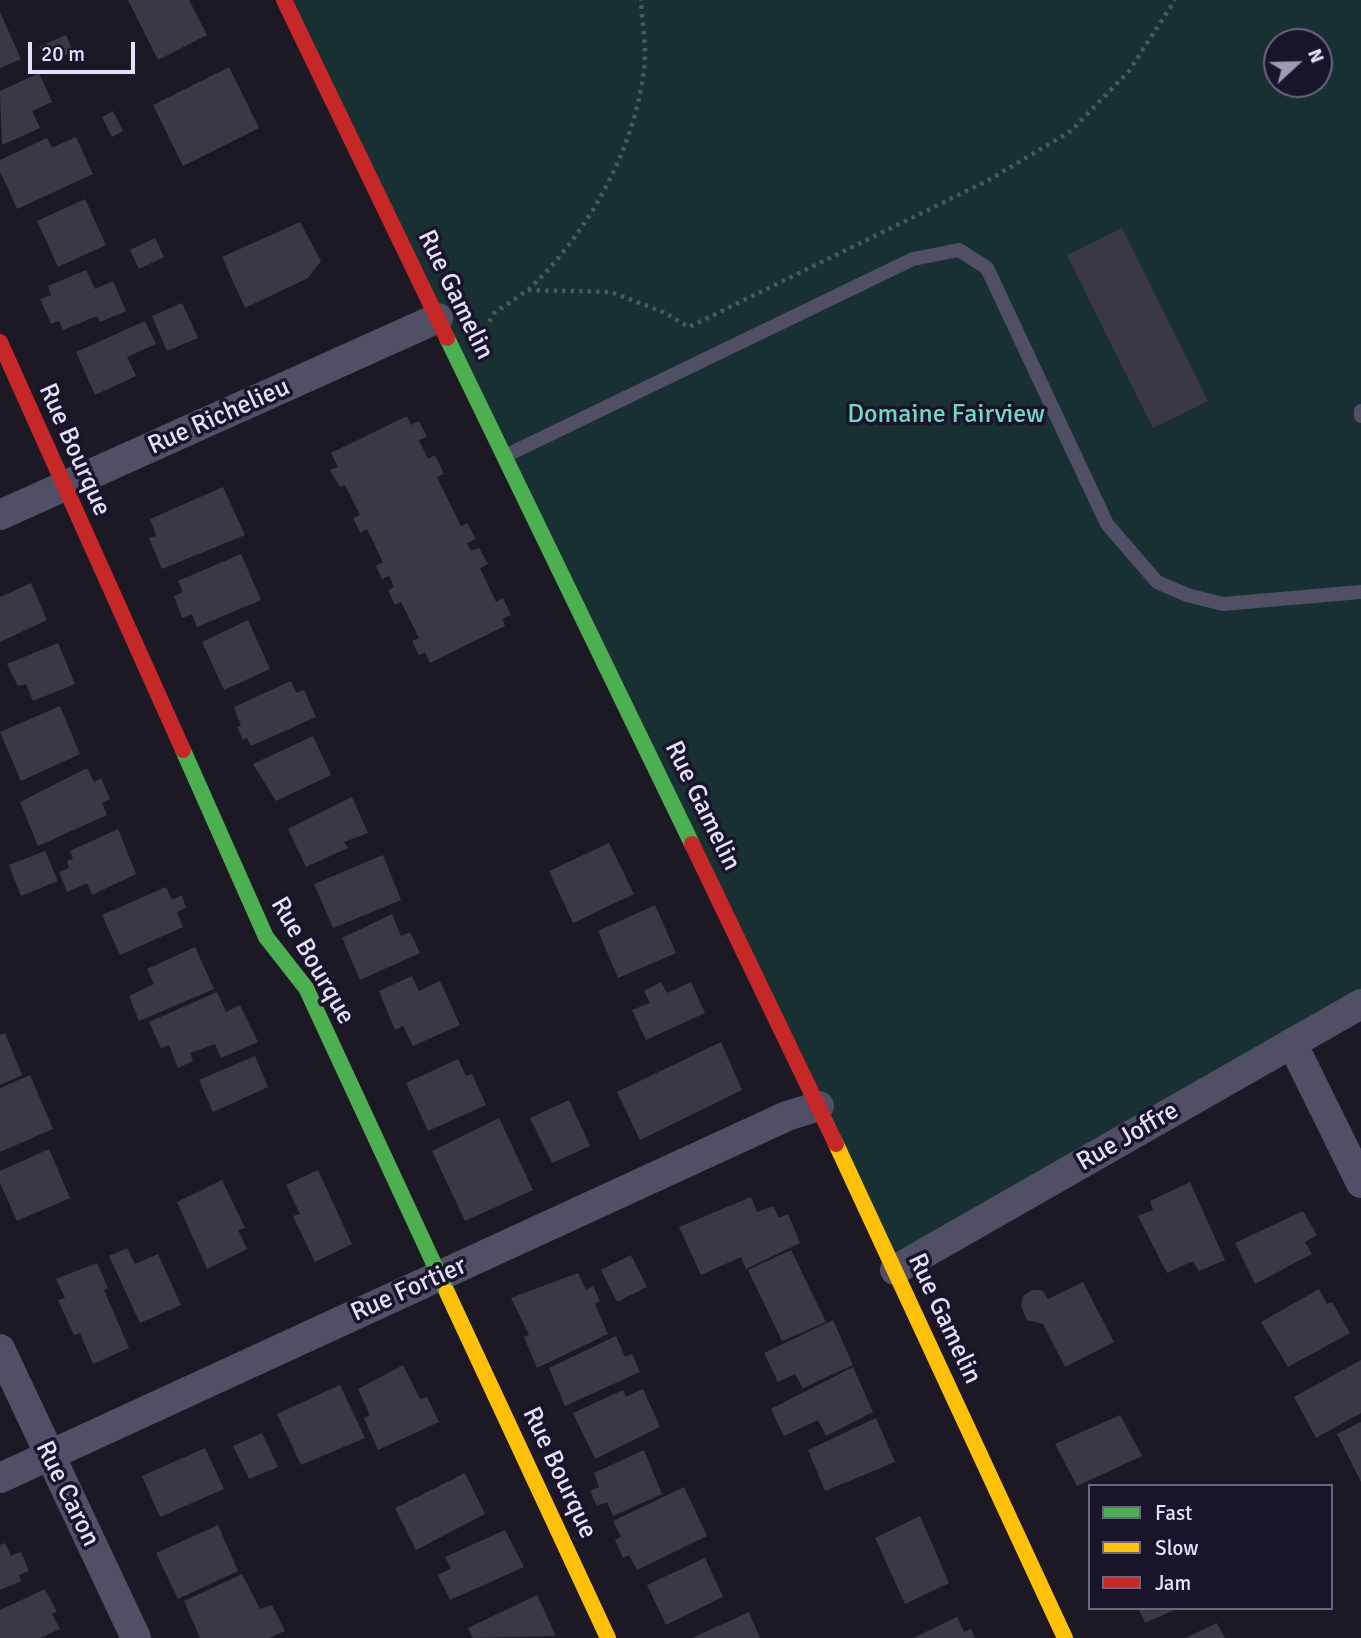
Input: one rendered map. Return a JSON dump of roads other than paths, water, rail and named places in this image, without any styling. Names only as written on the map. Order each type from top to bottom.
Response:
[{"type":"street","name":"Rue Gamelin","points":[[284,0],[819,1106],[1065,1638]]},
{"type":"street","name":"Rue Richelieu","points":[[0,515],[438,318]]},
{"type":"street","name":"Rue Bourque","points":[[0,342],[266,937],[306,988],[608,1638]]},
{"type":"street","name":"Rue Joffre","points":[[895,1270],[1361,1004]]},
{"type":"street","points":[[1292,1043],[1361,1184]]},
{"type":"street","name":"Rue Fortier","points":[[0,1478],[787,1116],[819,1106]]},
{"type":"street","name":"Rue Caron","points":[[0,1349],[48,1456],[136,1638]]},
{"type":"lane","points":[[505,456],[914,259],[959,250],[987,268],[1107,524],[1157,582],[1187,595],[1223,604],[1361,592]]},
{"type":"park label","name":"Domaine Fairview","points":[[946,415]]}]
